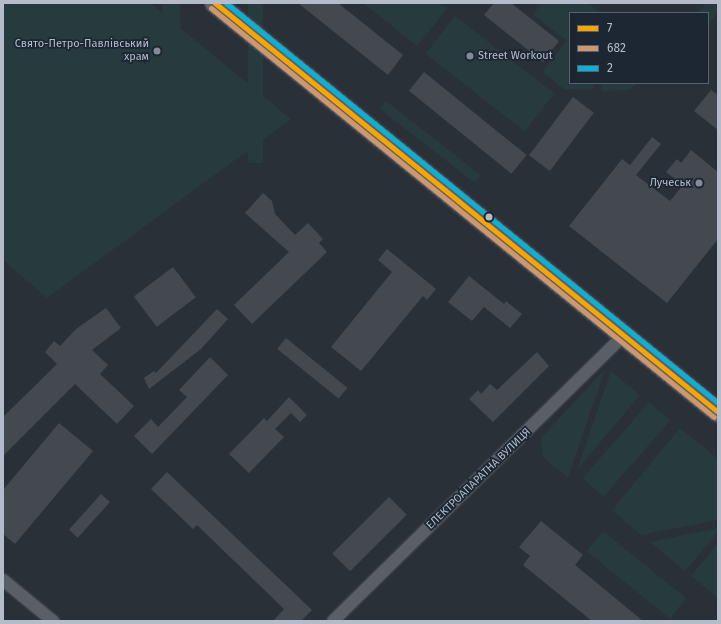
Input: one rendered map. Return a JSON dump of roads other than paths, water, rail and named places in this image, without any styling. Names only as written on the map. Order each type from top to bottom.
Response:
[{"type":"main road","points":[[215,3],[718,412]]},
{"type":"street","name":"ЕЛЕКТРОАПАРАТНА ВУЛИЦЯ","points":[[333,621],[623,336]]},
{"type":"street","points":[[3,580],[53,621]]},
{"type":"place","name":"Свято-Петро-Павлівський храм","points":[[157,51]]},
{"type":"place","name":"Street Workout","points":[[470,56]]},
{"type":"place","name":"Лучеськ","points":[[699,183]]}]
